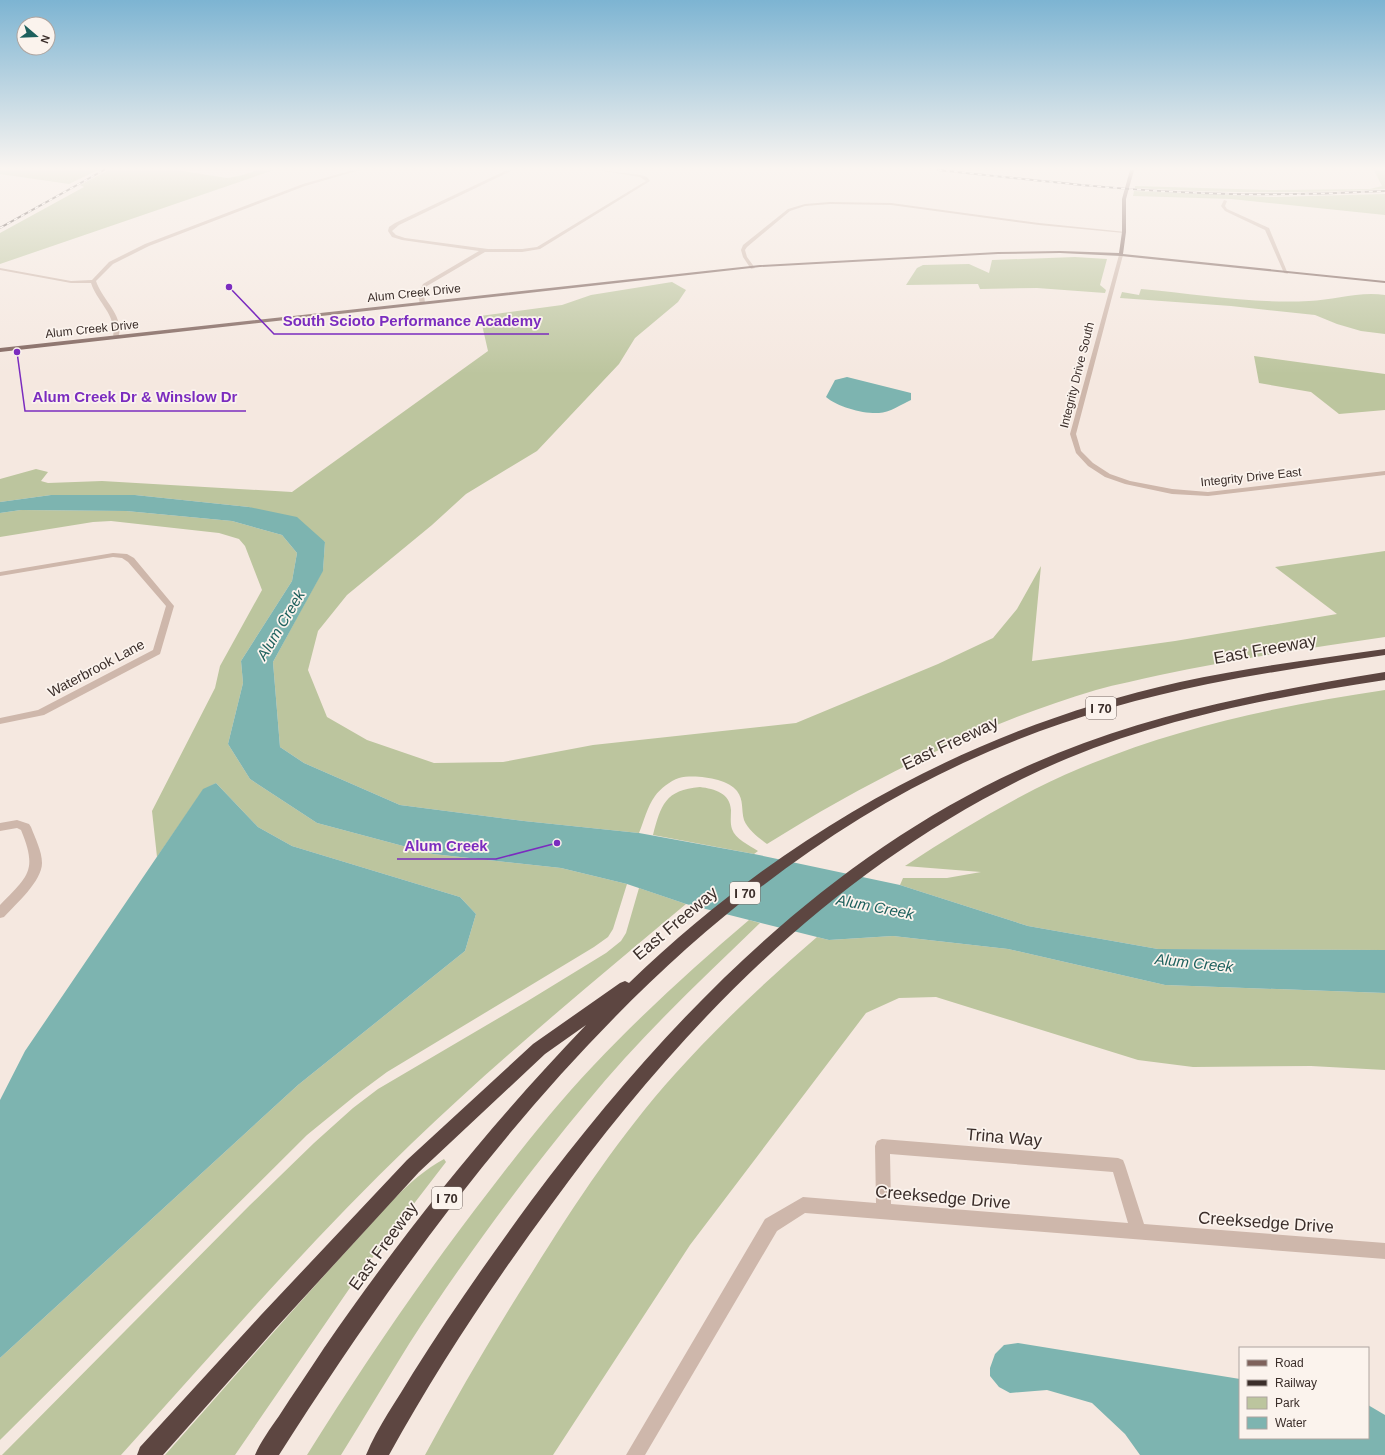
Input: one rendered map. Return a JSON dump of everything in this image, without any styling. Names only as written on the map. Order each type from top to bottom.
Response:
[{"type":"highway","name":"East Freeway","points":[[266,1455],[327,1362],[388,1276],[490,1143],[578,1043],[657,965],[758,882],[838,826],[915,782],[984,749],[1070,717],[1154,692],[1294,666],[1385,652]]},
{"type":"highway","name":"I 70","points":[[377,1455],[452,1331],[557,1180],[612,1109],[679,1033],[732,978],[777,937],[822,900],[906,837],[962,804],[1017,776],[1094,743],[1156,723],[1261,697],[1385,676]]},
{"type":"highway","points":[[148,1455],[268,1322],[413,1166],[539,1049],[657,965]]},
{"type":"main road","points":[[1122,255],[1123,238]]},
{"type":"main road","name":"Alum Creek Drive","points":[[0,350],[756,267],[770,268],[791,265],[998,253],[1053,252],[1122,255],[1385,282]]},
{"type":"street","points":[[0,269],[71,282],[93,281],[104,268],[111,263],[147,245],[166,238]]},
{"type":"street","points":[[400,238],[485,250],[513,252],[527,251],[545,245],[557,238]]},
{"type":"street","points":[[755,238],[745,246],[743,250],[745,257],[756,267]]},
{"type":"street","points":[[1271,238],[1286,273]]},
{"type":"street","points":[[422,303],[422,291],[425,286],[485,250]]},
{"type":"street","name":"Integrity Drive South","points":[[1120,480],[1094,466],[1081,456],[1075,444],[1073,434],[1122,255]]},
{"type":"street","points":[[93,281],[95,289],[115,318],[118,327],[116,337]]},
{"type":"street","name":"Integrity Drive East","points":[[1120,480],[1159,491],[1208,494],[1385,474]]},
{"type":"street","name":"Waterbrook Lane","points":[[0,574],[113,555],[124,556],[131,560],[170,606],[157,652],[41,713],[0,721]]},
{"type":"street","points":[[0,827],[17,824],[25,827],[36,864],[35,871],[30,878],[0,913]]},
{"type":"street","name":"Trina Way","points":[[884,1211],[882,1146],[1118,1165],[1139,1232]]},
{"type":"street","name":"Creeksedge Drive","points":[[635,1455],[771,1225],[803,1205],[1385,1251]]},
{"type":"green space","points":[[0,238],[76,238],[0,264]]},
{"type":"green space","points":[[1075,257],[1107,259],[1100,285],[1106,290],[1105,293],[1037,288],[980,289],[978,284],[906,285],[917,268],[923,265],[969,264],[989,273],[992,260]]},
{"type":"green space","points":[[672,282],[686,290],[678,302],[635,338],[619,364],[537,451],[466,494],[432,525],[347,595],[318,631],[308,670],[327,717],[367,740],[434,763],[503,762],[593,745],[796,723],[938,664],[993,638],[1017,609],[1041,566],[1032,661],[1175,641],[1337,614],[1275,567],[1385,551],[1385,637],[1272,654],[1188,669],[1096,690],[1053,704],[968,737],[886,776],[846,797],[767,844],[754,834],[746,824],[743,816],[741,798],[737,791],[726,783],[701,777],[679,778],[662,788],[650,805],[639,833],[524,821],[400,805],[304,763],[280,747],[273,662],[323,570],[325,542],[249,507],[135,495],[51,495],[0,502],[0,479],[36,469],[48,472],[41,481],[48,483],[102,481],[292,492],[488,351],[480,316],[562,305],[591,295]]},
{"type":"green space","points":[[1141,289],[1225,298],[1288,302],[1366,294],[1385,295],[1385,334],[1361,331],[1337,324],[1315,315],[1231,306],[1120,298],[1122,292],[1139,295]]},
{"type":"green space","points":[[1254,356],[1385,374],[1385,410],[1339,414],[1311,392],[1259,383]]},
{"type":"green space","points":[[21,510],[126,511],[232,521],[282,535],[297,553],[292,581],[241,661],[243,683],[228,744],[250,779],[317,823],[433,854],[561,868],[627,884],[613,929],[608,937],[594,947],[387,1072],[307,1135],[0,1440],[0,1358],[298,1085],[465,951],[476,914],[460,897],[292,846],[258,827],[216,783],[203,790],[157,857],[152,811],[215,688],[220,666],[262,590],[245,546],[239,539],[219,533],[111,521],[93,522],[0,537],[0,513]]},
{"type":"green space","points":[[1385,690],[1385,950],[1158,949],[1028,926],[900,885],[903,878],[947,878],[981,872],[905,866],[953,835],[1035,789],[1119,753],[1162,738],[1250,715],[1295,705]]},
{"type":"green space","points":[[700,787],[711,789],[725,796],[730,804],[731,824],[734,833],[743,842],[758,851],[754,854],[653,835],[662,807],[666,801],[679,792]]},
{"type":"green space","points":[[639,888],[686,904],[581,992],[478,1082],[373,1181],[299,1258],[121,1455],[2,1455],[250,1205],[314,1143],[353,1108],[378,1089],[526,1002],[606,953],[621,941],[626,933]]},
{"type":"green space","points":[[749,920],[760,923],[649,1032],[607,1078],[517,1190],[472,1251],[409,1344],[341,1455],[307,1455],[350,1387],[418,1287],[540,1126],[579,1081],[630,1028]]},
{"type":"green space","points":[[893,936],[1008,949],[1165,985],[1385,993],[1385,1070],[1311,1066],[1193,1067],[1138,1060],[936,997],[899,998],[866,1013],[690,1245],[553,1455],[425,1455],[491,1339],[566,1220],[600,1169],[636,1120],[675,1074],[744,1003],[817,937],[829,940]]},
{"type":"green space","points":[[444,1159],[446,1162],[356,1279],[235,1455],[165,1455],[394,1199],[418,1177]]},
{"type":"water","points":[[847,377],[911,393],[911,400],[883,413],[866,412],[844,407],[826,397],[835,380]]},
{"type":"water","points":[[51,495],[135,495],[249,507],[297,517],[325,542],[323,571],[273,662],[280,747],[304,763],[400,805],[524,821],[639,833],[754,854],[900,885],[1028,926],[1158,949],[1385,950],[1385,993],[1165,985],[1008,949],[893,936],[829,940],[686,904],[627,884],[561,868],[433,854],[317,823],[250,779],[228,744],[243,683],[241,661],[292,581],[297,553],[282,535],[232,521],[126,511],[21,510],[0,513],[0,502]]},
{"type":"water","points":[[216,783],[258,827],[292,846],[460,897],[476,914],[465,951],[298,1085],[0,1358],[0,1100],[25,1051],[203,789]]},
{"type":"water","points":[[1018,1343],[1239,1379],[1239,1439],[1369,1439],[1369,1406],[1385,1415],[1385,1455],[1140,1455],[1125,1434],[1092,1403],[1047,1390],[1010,1393],[999,1387],[990,1376],[990,1368],[995,1354],[1004,1345]]},
{"type":"place","name":"South Scioto Performance Academy","points":[[229,287]]},
{"type":"place","name":"Alum Creek Dr & Winslow Dr","points":[[17,352]]},
{"type":"place","name":"Alum Creek","points":[[557,843]]}]
